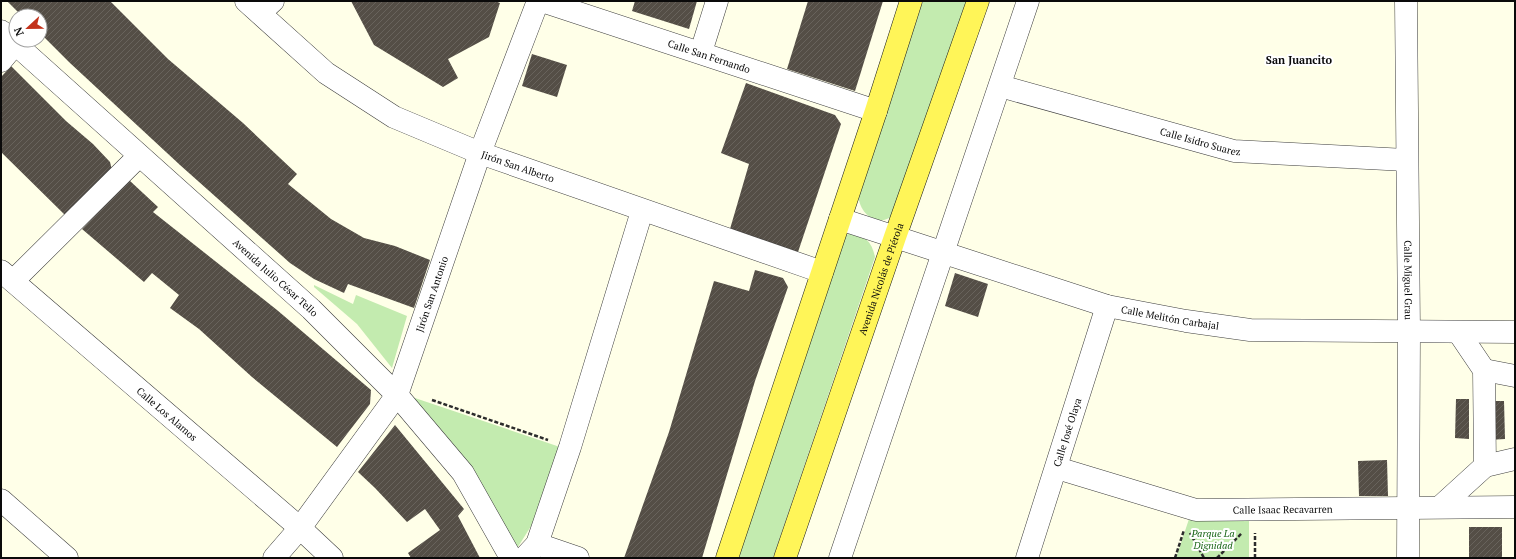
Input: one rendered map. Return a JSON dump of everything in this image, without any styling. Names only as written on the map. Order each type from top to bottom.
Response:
[{"type":"main road","points":[[727,558],[876,111],[911,1]]},
{"type":"main road","name":"Avenida Nicolás de Piérola","points":[[785,558],[978,1]]},
{"type":"street","name":"Jirón San Antonio","points":[[274,558],[300,528],[398,392],[480,153],[538,1]]},
{"type":"street","name":"Calle San Fernando","points":[[542,1],[701,52],[876,111]]},
{"type":"street","points":[[701,52],[717,1]]},
{"type":"street","points":[[840,558],[944,254],[1028,1]]},
{"type":"street","name":"Calle Miguel Grau","points":[[1406,1],[1406,160],[1409,332],[1408,558]]},
{"type":"street","name":"Jirón San Alberto","points":[[260,5],[326,73],[394,117],[480,153],[642,211],[822,272]]},
{"type":"street","points":[[1,60],[8,37]]},
{"type":"street","name":"Avenida Julio César Tello","points":[[20,48],[311,309],[398,392],[463,473],[511,558]]},
{"type":"street","name":"Calle Isidro Suarez","points":[[1000,86],[1234,151],[1406,160]]},
{"type":"street","points":[[7,276],[139,156]]},
{"type":"street","points":[[578,558],[530,551],[570,447],[642,211]]},
{"type":"street","name":"Calle Melitón Carbajal","points":[[840,219],[1107,306],[1250,330],[1459,333],[1515,332]]},
{"type":"street","name":"Calle Los Alamos","points":[[7,276],[300,528],[332,558]]},
{"type":"street","name":"Calle José Olaya","points":[[1027,558],[1107,306]]},
{"type":"street","points":[[1459,333],[1484,370],[1484,466]]},
{"type":"street","points":[[1484,370],[1515,376]]},
{"type":"street","points":[[1440,507],[1484,466],[1515,459]]},
{"type":"street","name":"Calle Isaac Recavarren","points":[[1056,468],[1196,510],[1515,507]]},
{"type":"street","points":[[1,500],[67,558]]},
{"type":"path","points":[[398,392],[570,447]]},
{"type":"path","points":[[1175,558],[1186,525],[1204,558]]},
{"type":"path","points":[[1217,558],[1244,532]]},
{"type":"green space","points":[[923,1],[969,1],[895,214],[889,218],[876,220],[871,218],[862,209],[858,195]]},
{"type":"green space","points":[[848,234],[863,237],[872,247],[875,257],[773,558],[734,558],[841,240]]},
{"type":"green space","points":[[314,285],[353,304],[356,295],[407,316],[392,368],[357,324],[314,287]]},
{"type":"green space","points":[[406,395],[560,447],[533,523],[516,550]]},
{"type":"green space","name":"Parque La Dignidad","points":[[1189,519],[1249,519],[1249,558],[1176,558]]},
{"type":"building","points":[[7,1],[110,1],[168,59],[243,123],[297,174],[288,184],[331,219],[364,238],[395,246],[430,260],[414,308],[348,284],[344,293],[314,279],[290,263],[180,165],[48,41],[48,8],[14,8]]},
{"type":"building","points":[[351,1],[495,1],[500,3],[489,37],[448,59],[458,78],[443,87],[374,45]]},
{"type":"building","points":[[635,1],[697,1],[689,29],[632,11]]},
{"type":"building","points":[[808,1],[883,1],[855,91],[787,69]]},
{"type":"building","points":[[532,54],[567,65],[557,97],[522,86]]},
{"type":"building","points":[[11,66],[110,162],[112,170],[66,216],[1,152],[1,77]]},
{"type":"building","points":[[746,83],[835,115],[841,124],[798,252],[730,229],[749,164],[721,153]]},
{"type":"building","points":[[129,180],[158,207],[153,212],[277,310],[371,390],[370,404],[337,447],[252,377],[199,329],[170,308],[179,295],[152,273],[144,282],[82,229]]},
{"type":"building","points":[[755,270],[783,278],[788,287],[755,381],[702,558],[624,558],[669,432],[714,281],[749,291]]},
{"type":"building","points":[[955,273],[988,284],[978,317],[945,306]]},
{"type":"building","points":[[1456,399],[1469,399],[1469,439],[1455,438]]},
{"type":"building","points":[[1487,401],[1504,401],[1505,439],[1488,440]]},
{"type":"building","points":[[395,425],[464,509],[458,516],[480,558],[411,558],[408,553],[440,530],[425,509],[407,522],[358,472]]},
{"type":"building","points":[[1387,460],[1388,496],[1359,496],[1358,461]]},
{"type":"building","points":[[1469,527],[1502,527],[1502,558],[1469,558]]},
{"type":"district","name":"San Juancito","points":[[1299,60]]}]
